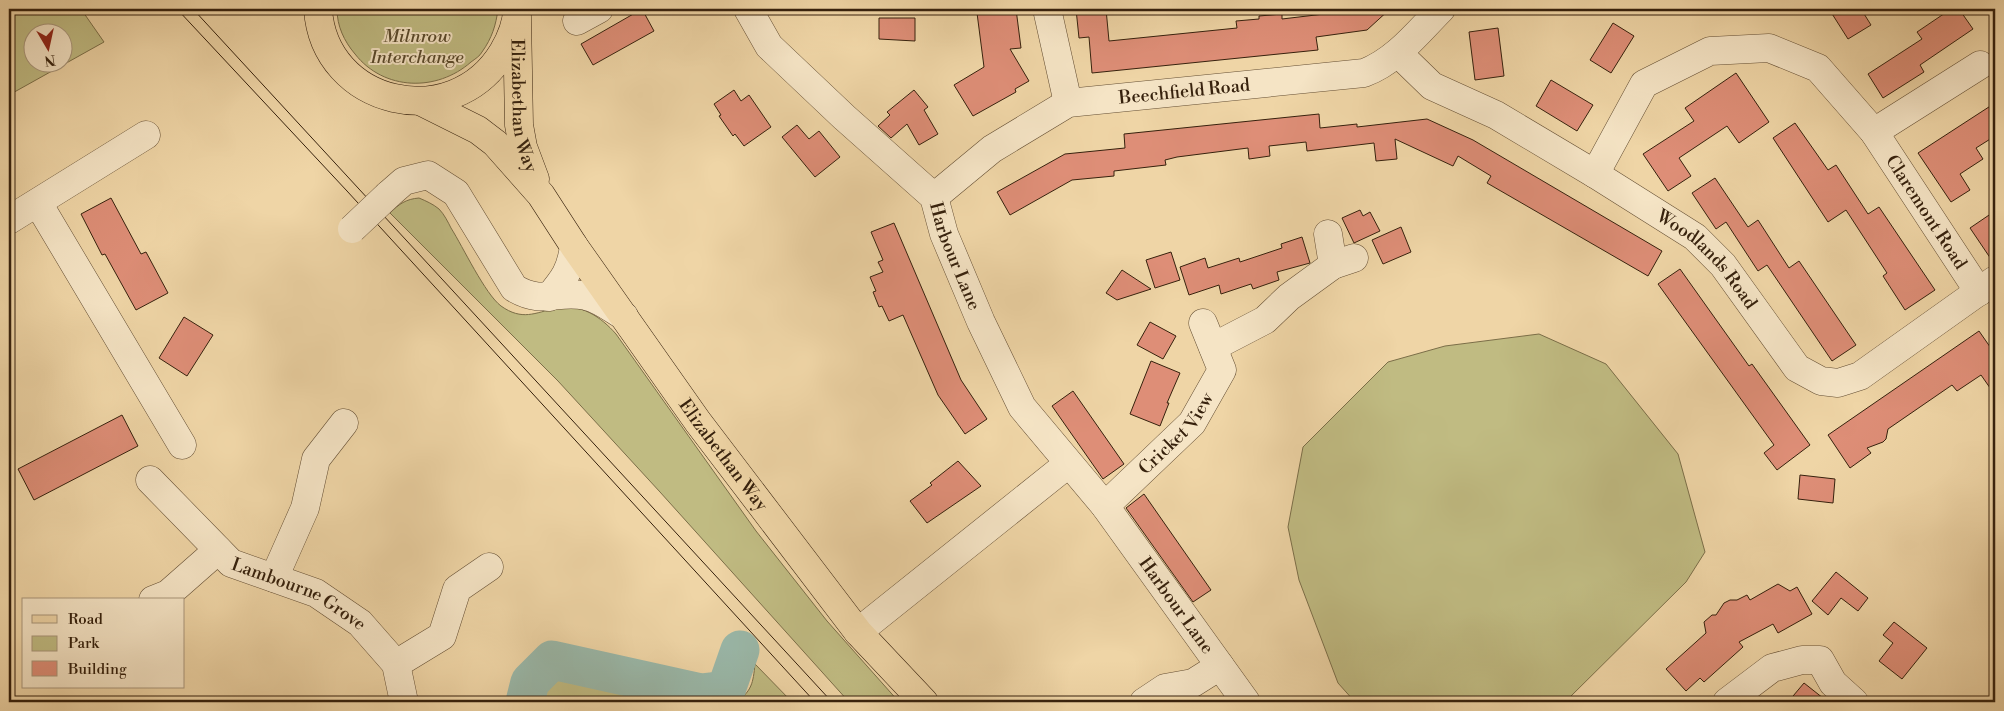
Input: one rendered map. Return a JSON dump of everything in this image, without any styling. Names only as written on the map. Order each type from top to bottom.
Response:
[{"type":"main road","points":[[315,13],[328,49],[345,72],[368,89],[394,99],[422,102],[450,96],[474,84],[495,65],[509,41],[517,11]]},
{"type":"main road","name":"Elizabethan Way","points":[[517,11],[519,125],[523,147],[541,195]]},
{"type":"main road","name":"Elizabethan Way","points":[[422,102],[478,130],[495,143],[541,195],[574,246],[698,422],[858,632],[924,702]]},
{"type":"street","name":"Harbour Lane","points":[[748,9],[769,46],[844,117],[934,197],[944,234],[981,322],[1022,407],[1105,506],[1246,702]]},
{"type":"street","points":[[1048,9],[1068,102]]},
{"type":"street","name":"Beechfield Road","points":[[934,197],[992,148],[1068,102],[1352,76],[1377,69],[1398,53],[1441,9]]},
{"type":"street","name":"Claremont Road","points":[[1596,174],[1644,84],[1710,51],[1769,48],[1818,68],[1874,132],[1987,286]]},
{"type":"street","name":"Woodlands Road","points":[[1398,53],[1432,86],[1496,115],[1596,174],[1695,237],[1723,265],[1797,368],[1821,381],[1838,383],[1860,376],[1987,286]]},
{"type":"street","points":[[1874,132],[1980,65]]},
{"type":"street","points":[[9,220],[38,204],[146,135]]},
{"type":"street","points":[[352,229],[404,181],[428,175],[456,193],[514,288],[538,298],[563,294],[587,296],[597,299],[624,316]]},
{"type":"street","points":[[38,204],[182,445]]},
{"type":"street","name":"Cricket View","points":[[1105,506],[1192,423],[1222,370],[1208,335],[1265,320],[1288,297],[1343,262],[1328,234]]},
{"type":"street","points":[[549,297],[566,277],[572,264],[574,246]]},
{"type":"street","points":[[274,578],[305,508],[316,459],[344,423]]},
{"type":"street","points":[[858,632],[1068,464]]},
{"type":"street","name":"Lambourne Grove","points":[[150,480],[231,564],[316,593],[360,623],[396,664],[404,702]]},
{"type":"street","points":[[158,598],[168,594],[218,550]]},
{"type":"street","points":[[396,664],[442,636],[457,589],[488,567]]},
{"type":"street","points":[[1727,702],[1772,668],[1827,653],[1833,683],[1854,702]]},
{"type":"street","points":[[1144,702],[1165,688],[1193,683],[1220,666]]},
{"type":"green space","points":[[9,9],[81,9],[104,42],[72,60],[72,22],[22,22],[22,72],[50,72],[9,95]]},
{"type":"green space","name":"Milnrow Interchange","points":[[337,9],[498,9],[491,36],[477,57],[457,72],[443,79],[411,83],[395,81],[381,75],[367,66],[355,54],[344,39],[338,21]]},
{"type":"green space","points":[[419,198],[443,213],[481,281],[501,306],[522,315],[535,314],[556,308],[574,308],[597,317],[616,334],[756,531],[827,621],[899,702],[849,702],[558,381],[390,213],[403,202]]},
{"type":"green space","points":[[1539,334],[1606,364],[1678,454],[1705,552],[1686,582],[1565,702],[1355,702],[1338,683],[1299,580],[1288,527],[1303,447],[1388,362],[1445,346]]},
{"type":"green space","points":[[755,664],[792,702],[736,702],[751,686]]},
{"type":"green space","points":[[561,671],[679,702],[533,702],[541,681],[549,675]]},
{"type":"building","points":[[642,9],[654,31],[593,65],[581,44]]},
{"type":"building","points":[[984,9],[1016,9],[1021,48],[1010,49],[1029,81],[1015,89],[1016,92],[973,116],[954,85],[984,67],[977,13],[985,12]]},
{"type":"building","points":[[1076,9],[1106,9],[1109,41],[1237,28],[1236,21],[1259,19],[1259,16],[1282,14],[1282,19],[1366,9],[1390,9],[1367,30],[1316,37],[1318,50],[1092,73],[1089,37],[1079,38]]},
{"type":"building","points":[[1829,9],[1861,9],[1871,25],[1848,39]]},
{"type":"building","points":[[1951,9],[1959,9],[1973,29],[1920,65],[1924,72],[1883,98],[1868,74],[1922,39],[1917,32]]},
{"type":"building","points":[[879,18],[915,18],[915,41],[879,39]]},
{"type":"building","points":[[1613,23],[1634,36],[1611,73],[1590,60]]},
{"type":"building","points":[[1498,28],[1504,76],[1475,80],[1469,32]]},
{"type":"building","points":[[1736,73],[1769,122],[1739,143],[1727,126],[1679,158],[1691,176],[1668,191],[1643,154],[1694,121],[1685,108]]},
{"type":"building","points":[[1551,80],[1593,105],[1577,131],[1536,106]]},
{"type":"building","points":[[734,90],[741,101],[749,95],[771,127],[744,146],[735,134],[733,136],[719,116],[721,115],[714,104]]},
{"type":"building","points":[[914,90],[928,107],[924,110],[938,134],[919,145],[907,124],[891,138],[878,126],[890,115],[887,112]]},
{"type":"building","points":[[1995,103],[1995,136],[1976,148],[1983,159],[1960,174],[1970,190],[1951,202],[1918,153]]},
{"type":"building","points":[[1319,114],[1320,128],[1357,124],[1357,127],[1427,119],[1473,140],[1662,251],[1648,276],[1487,183],[1491,176],[1458,156],[1453,166],[1395,139],[1397,159],[1376,161],[1374,143],[1307,151],[1306,142],[1269,146],[1270,156],[1249,159],[1248,148],[1177,157],[1165,160],[1166,165],[1114,171],[1114,176],[1072,180],[1010,215],[997,192],[1065,154],[1125,148],[1124,134]]},
{"type":"building","points":[[1795,123],[1828,170],[1836,165],[1868,214],[1879,207],[1935,290],[1905,310],[1883,276],[1887,273],[1846,210],[1828,222],[1773,138]]},
{"type":"building","points":[[797,125],[809,139],[819,131],[840,157],[815,177],[782,137]]},
{"type":"building","points":[[1715,178],[1748,227],[1758,220],[1789,268],[1799,261],[1856,345],[1832,361],[1767,265],[1758,271],[1726,222],[1716,229],[1692,193]]},
{"type":"building","points":[[111,198],[141,254],[146,252],[168,293],[136,310],[105,254],[102,255],[81,214]]},
{"type":"building","points":[[1360,210],[1363,216],[1370,212],[1380,231],[1354,243],[1342,218]]},
{"type":"building","points":[[1995,211],[1995,265],[1970,228]]},
{"type":"building","points":[[894,223],[961,380],[987,419],[965,434],[938,395],[903,315],[889,321],[882,306],[879,307],[873,292],[876,291],[870,277],[883,272],[878,262],[883,260],[871,232]]},
{"type":"building","points":[[1401,227],[1411,252],[1383,264],[1372,240]]},
{"type":"building","points":[[1302,237],[1310,263],[1277,272],[1279,280],[1253,289],[1251,284],[1221,294],[1219,285],[1189,295],[1180,267],[1205,258],[1208,268],[1239,258],[1240,262],[1282,248],[1281,244]]},
{"type":"building","points":[[1171,252],[1180,280],[1155,288],[1146,260]]},
{"type":"building","points":[[1680,269],[1749,366],[1752,364],[1810,445],[1777,470],[1764,453],[1774,445],[1658,284]]},
{"type":"building","points":[[1122,270],[1151,289],[1117,300],[1106,293]]},
{"type":"building","points":[[184,317],[213,335],[187,376],[159,358]]},
{"type":"building","points":[[1150,322],[1176,336],[1163,359],[1137,345]]},
{"type":"building","points":[[1979,331],[1995,354],[1995,395],[1981,375],[1957,391],[1952,385],[1888,429],[1886,439],[1867,448],[1871,453],[1850,468],[1828,435]]},
{"type":"building","points":[[1151,361],[1180,373],[1167,403],[1169,403],[1160,426],[1130,414]]},
{"type":"building","points":[[1073,391],[1124,464],[1103,479],[1052,406]]},
{"type":"building","points":[[122,415],[138,446],[34,500],[18,469]]},
{"type":"building","points":[[958,461],[981,486],[927,523],[910,501],[932,485],[930,483]]},
{"type":"building","points":[[1800,475],[1835,479],[1833,503],[1798,499]]},
{"type":"building","points":[[1144,494],[1211,590],[1193,602],[1126,508]]},
{"type":"building","points":[[1836,572],[1868,598],[1858,611],[1841,598],[1828,615],[1812,601]]},
{"type":"building","points":[[1778,584],[1790,591],[1797,587],[1812,614],[1778,633],[1773,624],[1739,642],[1743,647],[1704,682],[1700,678],[1686,691],[1666,669],[1706,633],[1704,622],[1712,615],[1716,615],[1724,603],[1747,595],[1750,600]]},
{"type":"building","points":[[1894,622],[1927,648],[1902,679],[1879,661],[1893,643],[1883,635]]},
{"type":"building","points":[[1804,683],[1828,702],[1788,702]]},
{"type":"waterway","points":[[525,702],[530,682],[552,660],[701,693],[726,690],[740,650]]},
{"type":"tram line","points":[[177,9],[347,191],[815,702]]},
{"type":"tram line","points":[[193,9],[832,702]]}]
